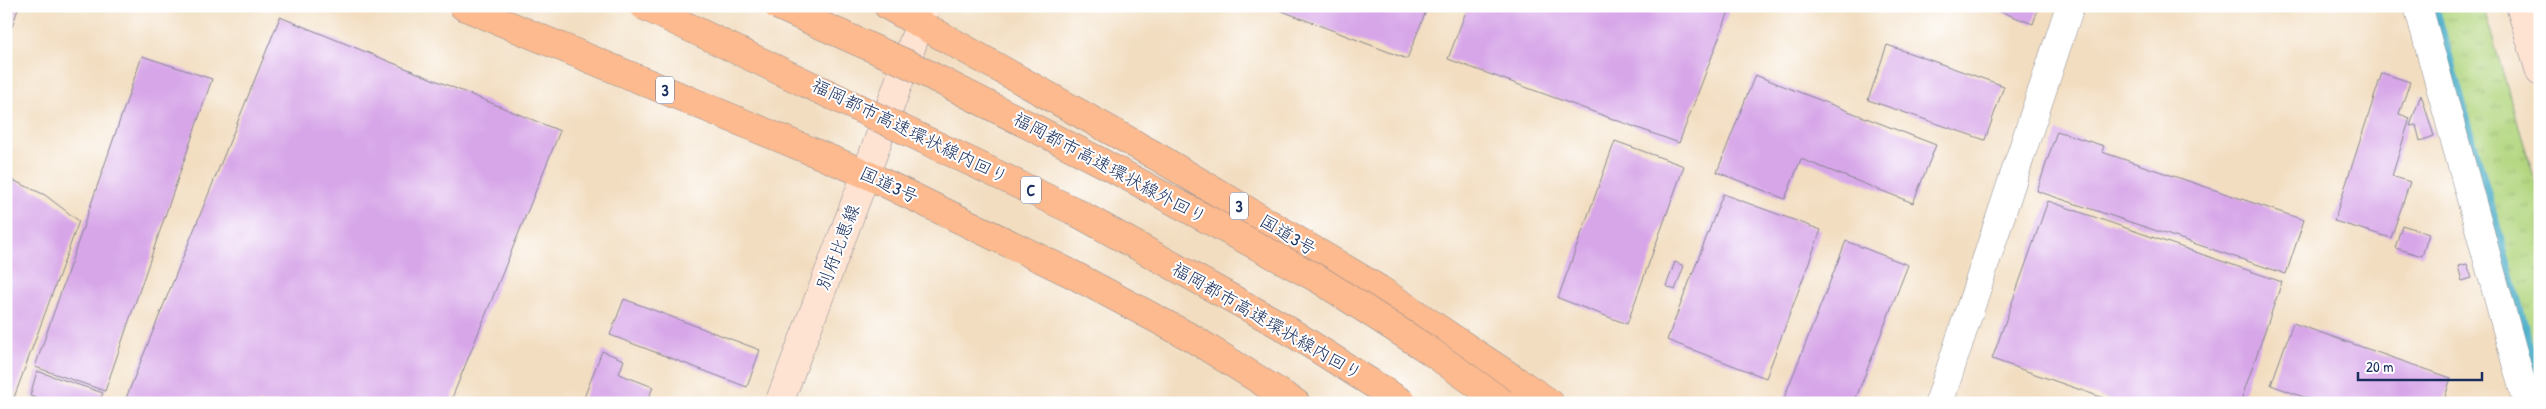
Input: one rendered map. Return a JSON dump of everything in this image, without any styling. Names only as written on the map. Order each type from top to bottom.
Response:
[{"type":"highway","name":"国道3号","points":[[463,6],[482,12],[866,174],[1072,274],[1192,338],[1296,403]]},
{"type":"highway","name":"福岡都市高速環状線内回り","points":[[644,6],[877,115],[1072,210],[1280,325],[1403,403]]},
{"type":"highway","name":"福岡都市高速環状線外回り","points":[[778,6],[908,64],[1099,161],[1320,280],[1427,348],[1503,403]]},
{"type":"highway","name":"国道3号","points":[[888,6],[923,16],[1370,283],[1550,403]]},
{"type":"main road","points":[[2520,6],[2540,72]]},
{"type":"main road","name":"別府比恵線","points":[[779,403],[866,174],[923,16]]},
{"type":"street","points":[[1939,403],[2070,6]]},
{"type":"street","points":[[2418,6],[2527,403]]},
{"type":"green space","points":[[2426,6],[2483,6],[2540,198],[2540,403]]},
{"type":"building","points":[[6,6],[19,6],[12,27],[6,25]]},
{"type":"building","points":[[1269,6],[1428,6],[1407,59]]},
{"type":"building","points":[[1468,6],[1731,6],[1679,143],[1448,59]]},
{"type":"building","points":[[1986,6],[2039,6],[2033,24]]},
{"type":"building","points":[[280,17],[560,131],[450,403],[124,403]]},
{"type":"building","points":[[1887,45],[2004,86],[1985,140],[1868,100]]},
{"type":"building","points":[[142,56],[212,79],[105,391],[35,367]]},
{"type":"building","points":[[2382,73],[2410,82],[2399,114],[2410,118],[2392,176],[2410,182],[2391,238],[2334,221]]},
{"type":"building","points":[[1755,75],[1936,145],[1913,203],[1801,159],[1785,199],[1717,172]]},
{"type":"building","points":[[2421,94],[2434,136],[2420,141],[2416,125],[2410,126]]},
{"type":"building","points":[[2057,131],[2104,146],[2102,152],[2304,220],[2286,274],[2037,191]]},
{"type":"building","points":[[1615,141],[1684,166],[1627,324],[1558,298]]},
{"type":"building","points":[[6,177],[45,195],[79,221],[12,403],[6,403]]},
{"type":"building","points":[[1723,194],[1821,230],[1766,378],[1667,340]]},
{"type":"building","points":[[2048,201],[2282,282],[2240,403],[2118,403],[1992,359]]},
{"type":"building","points":[[2402,225],[2429,234],[2422,256],[2395,248]]},
{"type":"building","points":[[1846,241],[1908,265],[1854,403],[1782,403]]},
{"type":"building","points":[[1675,262],[1684,266],[1675,290],[1666,286]]},
{"type":"building","points":[[2467,264],[2472,278],[2462,281],[2458,266]]},
{"type":"building","points":[[624,299],[760,350],[747,387],[610,335]]},
{"type":"building","points":[[2293,323],[2451,378],[2443,403],[2320,403],[2271,385]]},
{"type":"building","points":[[602,351],[624,360],[619,374],[653,387],[647,403],[582,403]]},
{"type":"building","points":[[37,371],[103,393],[99,403],[49,403],[30,396]]},
{"type":"waterway","points":[[2433,6],[2540,388]]}]
